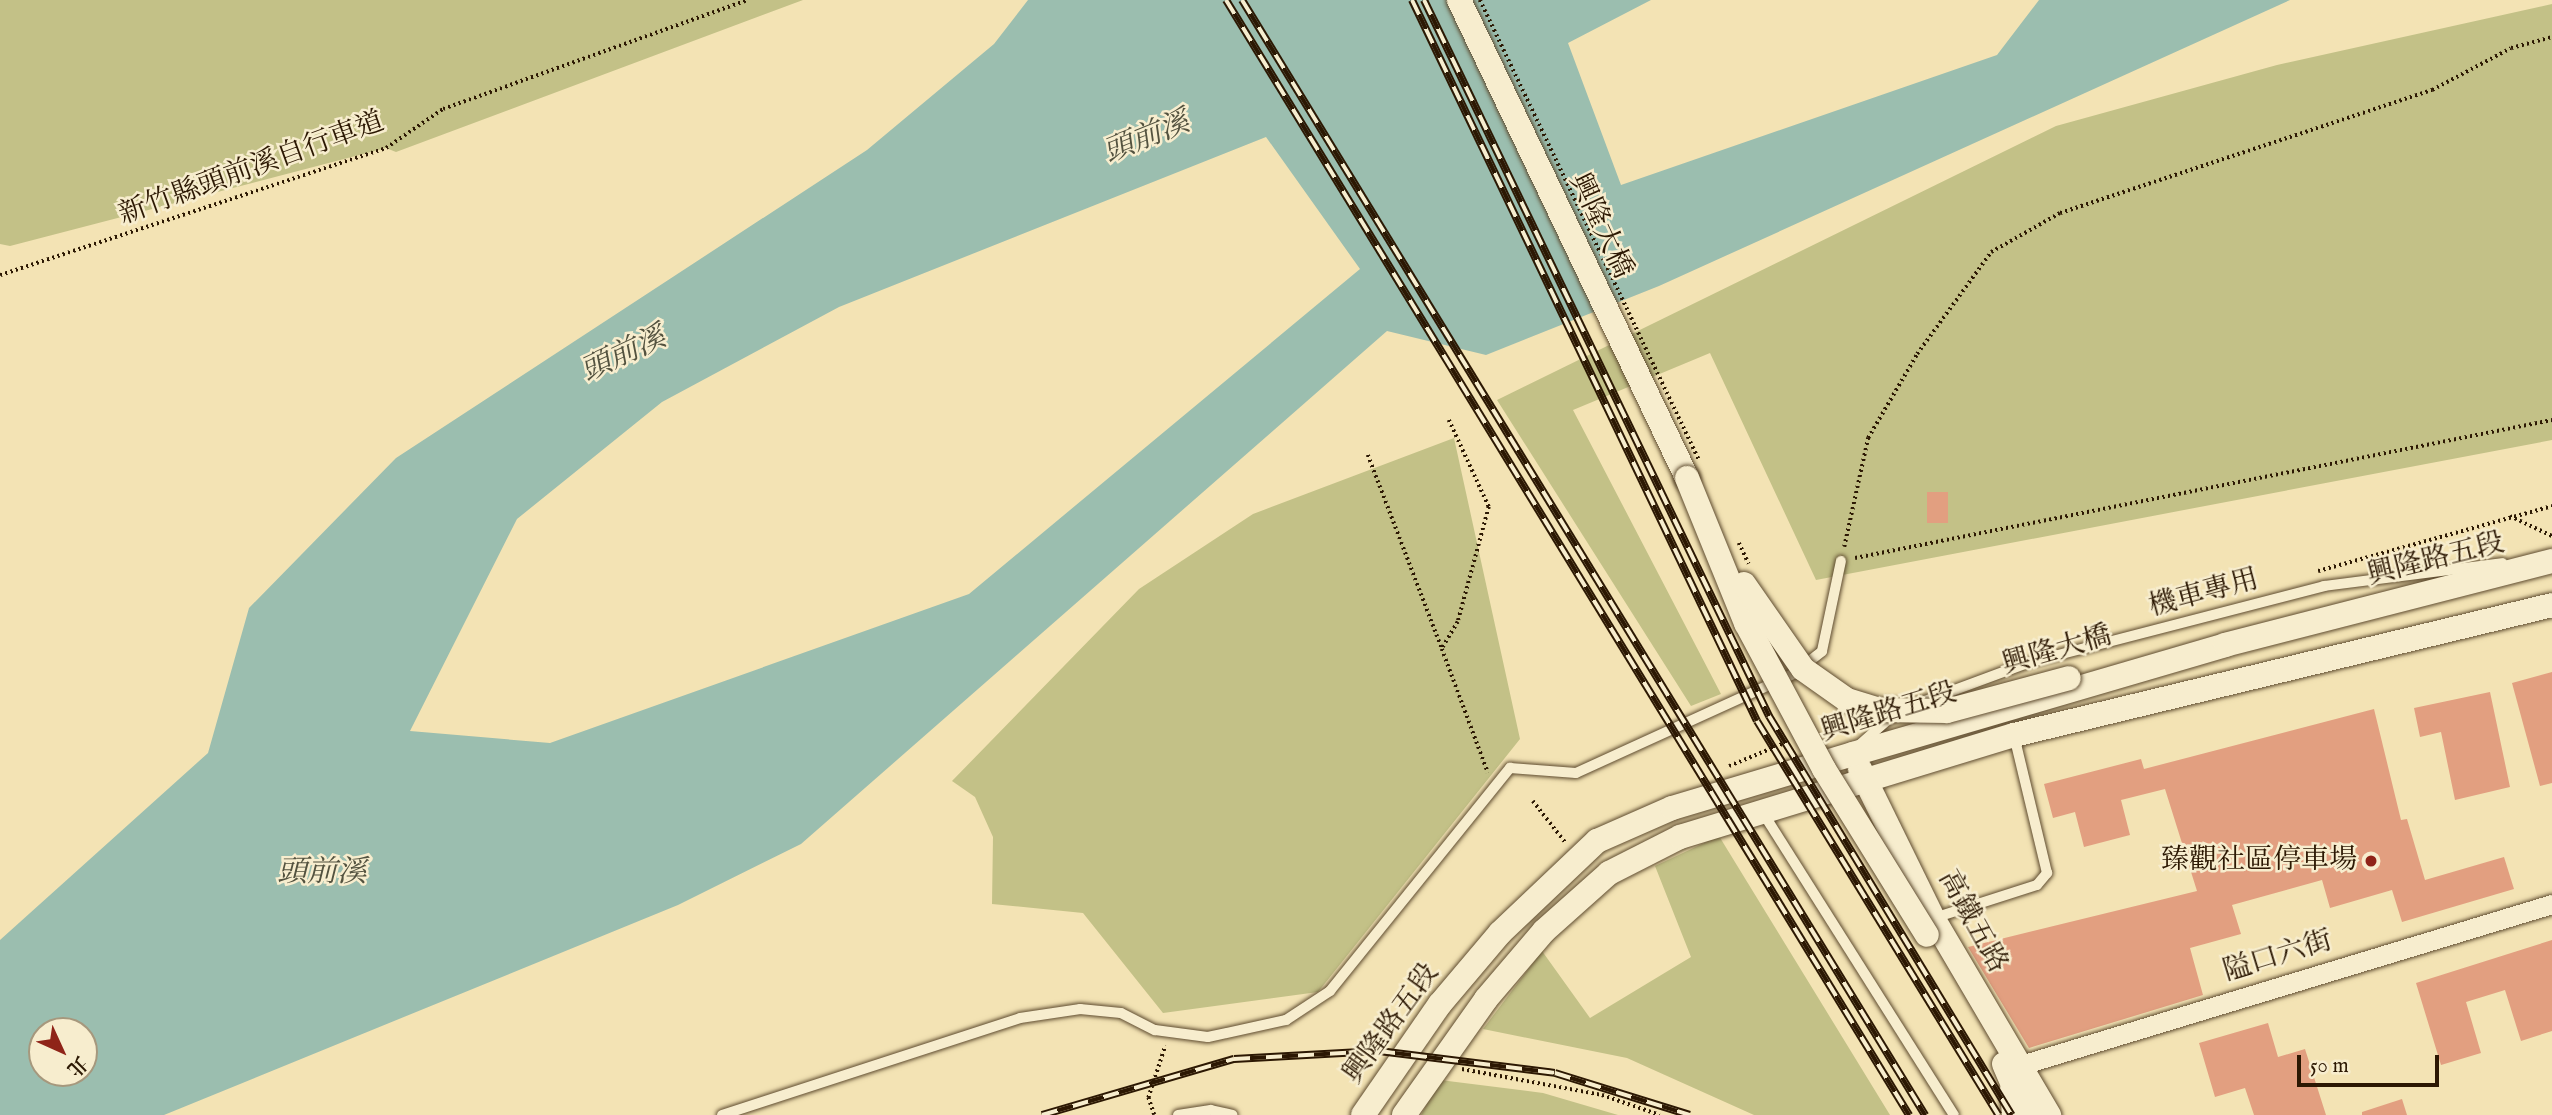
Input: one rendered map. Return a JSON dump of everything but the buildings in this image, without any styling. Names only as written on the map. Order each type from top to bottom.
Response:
[{"type":"street","name":"興隆大橋","points":[[1459,0],[1781,643],[1803,669],[1847,700],[1879,710],[1947,711],[2365,592],[2552,560]]},
{"type":"street","name":"興隆大橋","points":[[1694,471],[1752,635],[1824,769],[1930,927],[2011,1061]]},
{"type":"street","name":"興隆路五段","points":[[1363,1115],[1440,1004],[1500,933],[1597,841],[1672,808],[1853,754],[2225,645],[2552,560]]},
{"type":"street","name":"興隆路五段","points":[[1404,1115],[1486,999],[1544,931],[1609,873],[1680,837],[1866,783],[2014,735],[2552,605]]},
{"type":"street","name":"高鐵五路","points":[[1853,754],[1930,927]]},
{"type":"street","name":"隘口六街","points":[[2011,1061],[2552,904]]},
{"type":"street","points":[[2011,1061],[2026,1115]]},
{"type":"street","points":[[2011,1061],[2049,1115]]},
{"type":"lane","name":"機車專用","points":[[1853,754],[1869,731],[1910,707],[2027,663],[2353,580],[2552,560]]},
{"type":"lane","points":[[722,1115],[1020,1018],[1080,1009],[1121,1013],[1175,1033],[1208,1037],[1286,1020],[1330,991],[1510,768],[1576,773],[1793,674],[1822,651],[1840,561]]},
{"type":"lane","points":[[1930,927],[2037,885],[2047,873],[2014,735]]},
{"type":"lane","points":[[1763,813],[1954,1115]]},
{"type":"lane","points":[[2007,1115],[2011,1061]]},
{"type":"lane","points":[[1178,1115],[1211,1110],[1232,1115]]},
{"type":"path","name":"新竹縣頭前溪自行車道","points":[[0,275],[386,148],[443,108],[748,0]]},
{"type":"path","points":[[1480,0],[1694,471]]},
{"type":"path","points":[[2552,37],[2511,48],[2432,90],[2060,213],[1991,251],[1917,354],[1868,438],[1840,561],[2552,421]]},
{"type":"path","points":[[1441,649],[1458,622],[1489,507],[1449,419]]},
{"type":"path","points":[[1368,455],[1494,789]]},
{"type":"path","points":[[2509,515],[2552,536]]},
{"type":"path","points":[[1737,539],[1755,576]]},
{"type":"path","points":[[1533,802],[1568,846]]},
{"type":"path","points":[[1154,1115],[1149,1098],[1161,1052],[1175,1033]]},
{"type":"path","points":[[1452,1068],[1527,1078],[1660,1115]]},
{"type":"shaded area","points":[[0,0],[803,0],[396,152],[386,148],[10,246],[0,244]]},
{"type":"shaded area","points":[[2552,4],[2552,440],[1816,580],[1710,353],[1573,410],[1721,694],[1691,706],[1497,400],[2056,126],[2277,65]]},
{"type":"shaded area","points":[[1454,438],[1520,739],[1318,992],[1163,1013],[1083,913],[992,904],[993,837],[975,797],[952,781],[1139,589],[1253,514]]},
{"type":"shaded area","points":[[1719,836],[1890,1115],[1754,1115],[1627,1058],[1483,1029],[1542,951],[1590,1018],[1691,957],[1655,866]]},
{"type":"shaded area","points":[[1440,1080],[1543,1093],[1618,1115],[1421,1115]]},
{"type":"water","name":"頭前溪","points":[[1028,0],[1651,0],[1568,43],[1621,185],[1997,55],[2039,0],[2290,0],[1659,286],[1486,355],[1387,331],[801,844],[678,905],[164,1115],[0,1115],[0,940],[208,753],[249,608],[396,458],[867,150],[994,44]],"holes":[[[1266,137],[1360,269],[969,594],[550,743],[410,731],[517,519],[662,402],[839,307]]]},
{"type":"railway","points":[[1226,0],[1909,1115]]},
{"type":"railway","points":[[1242,0],[1925,1115]]},
{"type":"railway","points":[[1412,0],[1757,721],[1998,1115]]},
{"type":"railway","points":[[1424,0],[1769,716],[2012,1115]]},
{"type":"railway","points":[[1042,1115],[1234,1059],[1379,1051],[1555,1073],[1690,1115]]},
{"type":"place","name":"臻觀社區停車場","points":[[2371,861]]}]
